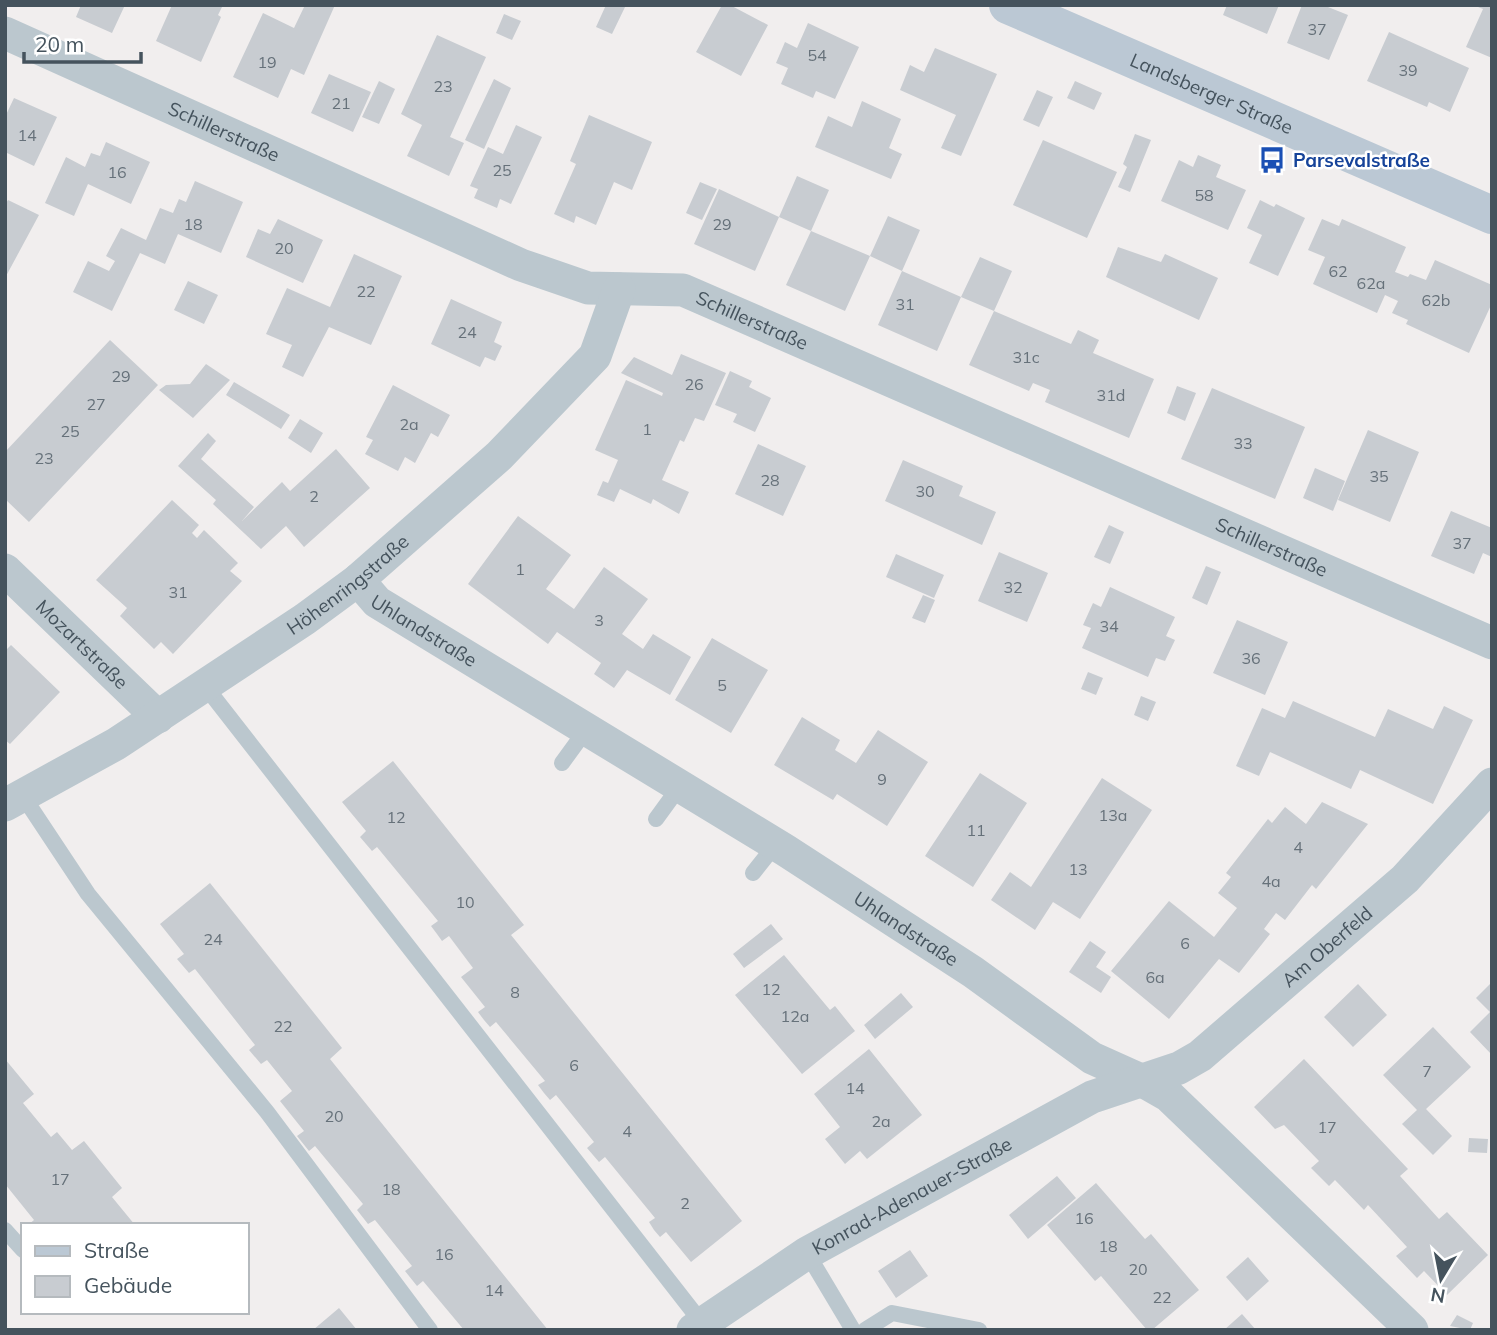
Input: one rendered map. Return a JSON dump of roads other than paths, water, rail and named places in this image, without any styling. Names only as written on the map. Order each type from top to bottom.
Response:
[{"type":"street","name":"Landsberger Straße","points":[[1008,5],[1492,215]]},
{"type":"street","name":"Schillerstraße","points":[[5,33],[521,265],[588,288],[683,290],[1492,643]]},
{"type":"street","name":"Höhenringstraße","points":[[14,801],[116,744],[358,580],[499,456],[595,356],[619,289]]},
{"type":"street","name":"Mozartstraße","points":[[5,570],[158,717]]},
{"type":"street","name":"Uhlandstraße","points":[[358,580],[377,602],[776,844],[973,972],[1092,1058],[1141,1080],[1177,1102],[1412,1330]]},
{"type":"street","name":"Am Oberfeld","points":[[1141,1080],[1179,1068],[1200,1056],[1405,879],[1492,784]]},
{"type":"street","name":"Konrad-Adenauer-Straße","points":[[697,1326],[807,1253],[1092,1097],[1141,1080]]},
{"type":"lane","points":[[205,686],[697,1326]]},
{"type":"lane","points":[[562,763],[586,730]]},
{"type":"lane","points":[[656,819],[680,786]]},
{"type":"lane","points":[[14,801],[267,1112],[430,1330]]},
{"type":"lane","points":[[754,873],[776,844]]},
{"type":"lane","points":[[5,1230],[21,1248]]},
{"type":"lane","points":[[807,1253],[853,1330]]},
{"type":"lane","points":[[865,1330],[892,1313],[979,1330]]},
{"type":"place","name":"Parsevalstraße","points":[[1272,160]]}]
